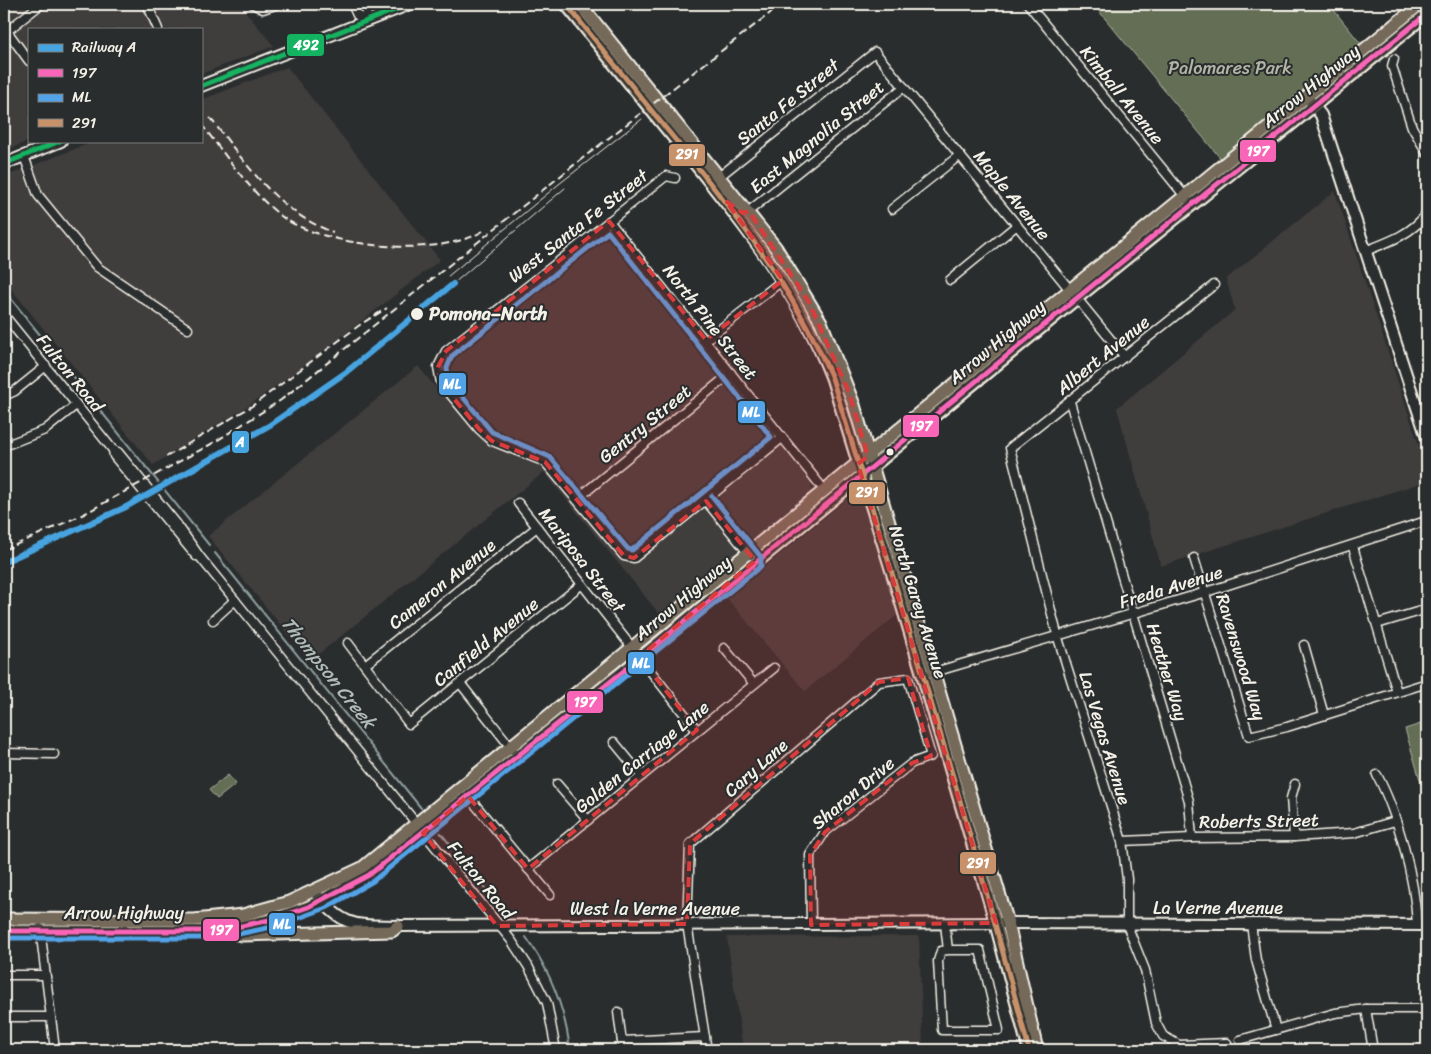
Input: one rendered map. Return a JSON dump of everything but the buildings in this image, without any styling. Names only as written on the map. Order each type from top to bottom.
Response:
[{"type":"main road","points":[[202,86],[410,4]]},
{"type":"main road","name":"North Garey Avenue","points":[[566,4],[726,201],[768,256],[820,349],[902,605],[962,769],[1037,1050]]},
{"type":"main road","name":"North Garey Avenue","points":[[580,4],[749,211],[776,248],[808,300],[828,338],[849,392],[922,632],[928,674],[947,760],[1002,923],[1029,1050]]},
{"type":"main road","points":[[1413,6],[1424,17]]},
{"type":"main road","name":"Arrow Highway","points":[[1189,200],[1306,96],[1413,6]]},
{"type":"main road","name":"Arrow Highway","points":[[318,896],[369,875],[423,834],[518,755],[635,653],[1073,294],[1189,200],[1314,106],[1424,17]]},
{"type":"main road","points":[[1306,96],[1321,115],[1426,433]]},
{"type":"main road","points":[[4,164],[59,142]]},
{"type":"main road","points":[[726,201],[732,202],[741,211],[749,211]]},
{"type":"main road","points":[[783,280],[788,278],[801,297],[808,300]]},
{"type":"main road","name":"Arrow Highway","points":[[752,557],[825,491],[860,469]]},
{"type":"main road","points":[[887,557],[896,570],[901,586],[910,592]]},
{"type":"main road","points":[[902,605],[908,610],[912,620],[922,632]]},
{"type":"main road","name":"Arrow Highway","points":[[4,931],[39,925],[218,931],[274,920],[318,896],[362,868],[509,746],[635,653]]},
{"type":"main road","points":[[947,760],[962,769]]},
{"type":"main road","points":[[4,919],[39,925],[217,918],[262,910],[318,896]]},
{"type":"main road","name":"West la Verne Avenue","points":[[318,896],[336,916],[355,924],[398,926],[1002,923]]},
{"type":"main road","name":"La Verne Avenue","points":[[1002,923],[1422,925]]},
{"type":"main road","points":[[218,931],[242,935],[392,931],[398,926]]},
{"type":"street","points":[[28,60],[6,31],[41,4]]},
{"type":"street","points":[[147,4],[158,28]]},
{"type":"street","points":[[256,6],[278,4]]},
{"type":"street","points":[[352,4],[357,15],[365,21],[367,11],[364,4]]},
{"type":"street","name":"Kimball Avenue","points":[[1028,4],[1189,200]]},
{"type":"street","name":"Santa Fe Street","points":[[720,176],[875,52]]},
{"type":"street","name":"Maple Avenue","points":[[875,52],[1125,357]]},
{"type":"street","points":[[1394,59],[1392,66],[1412,127],[1427,153]]},
{"type":"street","name":"East Magnolia Street","points":[[749,211],[904,87]]},
{"type":"street","points":[[892,210],[960,155]]},
{"type":"street","points":[[24,156],[38,195],[97,267],[188,328]]},
{"type":"street","name":"West Santa Fe Street","points":[[577,499],[540,458],[498,443],[483,434],[441,383],[438,368],[446,351],[666,176],[675,178]]},
{"type":"street","points":[[1366,251],[1404,234],[1418,224],[1427,213]]},
{"type":"street","name":"North Pine Street","points":[[609,221],[825,491]]},
{"type":"street","points":[[950,280],[1017,225]]},
{"type":"street","points":[[706,340],[783,280]]},
{"type":"street","name":"Albert Avenue","points":[[1010,448],[1070,402],[1214,285]]},
{"type":"street","name":"Fulton Road","points":[[4,315],[113,450],[118,452],[176,523],[200,557],[497,926],[511,940],[535,977],[551,1014],[556,1050]]},
{"type":"street","points":[[4,396],[15,391],[46,366]]},
{"type":"street","name":"Gentry Street","points":[[577,499],[731,373]]},
{"type":"street","name":"Heather Way","points":[[1070,402],[1189,801],[1192,838]]},
{"type":"street","points":[[4,446],[44,430],[76,405]]},
{"type":"street","points":[[577,499],[624,556],[629,559],[634,558],[782,438]]},
{"type":"street","name":"Las Vegas Avenue","points":[[1010,448],[1058,638],[1122,841],[1127,879],[1127,925],[1145,970],[1156,1024],[1163,1036],[1179,1045],[1227,1043]]},
{"type":"street","points":[[706,500],[752,557]]},
{"type":"street","name":"Mariposa Street","points":[[518,503],[697,730]]},
{"type":"street","name":"Freda Avenue","points":[[928,674],[1058,638],[1353,547],[1426,521]]},
{"type":"street","name":"Cameron Avenue","points":[[365,665],[537,527]]},
{"type":"street","points":[[1353,547],[1397,692]]},
{"type":"street","name":"Ravenswood Way","points":[[1194,558],[1249,736],[1324,716]]},
{"type":"street","name":"Canfield Avenue","points":[[365,665],[409,724],[582,584]]},
{"type":"street","points":[[212,620],[235,600]]},
{"type":"street","points":[[1377,624],[1427,608]]},
{"type":"street","points":[[348,644],[365,665]]},
{"type":"street","points":[[1304,645],[1324,716],[1427,683]]},
{"type":"street","points":[[724,648],[754,684]]},
{"type":"street","name":"Golden Carriage Lane","points":[[528,869],[774,668]]},
{"type":"street","name":"Cary Lane","points":[[707,1050],[687,924],[690,844],[880,682],[908,678],[931,756]]},
{"type":"street","points":[[460,682],[518,755]]},
{"type":"street","points":[[614,742],[642,776]]},
{"type":"street","points":[[4,754],[54,754]]},
{"type":"street","name":"Sharon Drive","points":[[811,925],[810,855],[825,832],[912,763],[931,756]]},
{"type":"street","points":[[1378,775],[1386,791],[1395,821],[1414,887],[1422,925]]},
{"type":"street","points":[[557,784],[588,820]]},
{"type":"street","points":[[1294,837],[1291,798],[1295,784]]},
{"type":"street","points":[[468,796],[550,895]]},
{"type":"street","name":"Roberts Street","points":[[1122,841],[1294,837],[1354,833],[1395,821]]},
{"type":"street","points":[[217,918],[218,931]]},
{"type":"street","points":[[945,924],[948,950]]},
{"type":"street","points":[[1251,924],[1256,960],[1276,1030]]},
{"type":"street","points":[[39,925],[55,1050]]},
{"type":"street","points":[[948,950],[980,950],[999,1030],[942,1030],[938,961],[941,951],[948,950]]},
{"type":"street","points":[[4,975],[44,975]]},
{"type":"street","points":[[1240,1040],[1335,1014],[1366,1009],[1427,1008]]},
{"type":"street","points":[[1366,1009],[1373,1050]]},
{"type":"street","points":[[618,1012],[623,1050]]},
{"type":"street","points":[[4,1017],[50,1017]]},
{"type":"street","points":[[622,1041],[705,1037]]},
{"type":"highlighted area","points":[[726,201],[743,213],[749,211],[808,300],[849,392],[868,456],[858,464],[996,923],[811,925],[810,855],[825,832],[912,763],[931,756],[908,678],[879,682],[690,844],[687,924],[497,926],[423,833],[468,796],[528,869],[697,730],[639,657],[755,561],[706,501],[634,558],[624,556],[545,462],[492,441],[479,429],[441,383],[438,367],[446,351],[609,221],[706,340],[783,280]]},
{"type":"shaded area","points":[[4,4],[239,4],[274,46],[202,74],[202,28],[28,28],[28,141],[4,151]]},
{"type":"shaded area","points":[[287,67],[440,260],[309,362],[248,406],[153,465],[4,280],[4,177],[92,142],[202,142],[202,100]]},
{"type":"shaded area","points":[[1335,191],[1427,470],[1427,481],[1161,566],[1117,408],[1235,310],[1226,279]]},
{"type":"shaded area","points":[[609,233],[811,482],[812,494],[661,616],[544,472],[310,661],[208,536],[418,366],[436,388],[449,378],[456,355],[600,236]]},
{"type":"shaded area","points":[[852,495],[860,497],[866,508],[897,615],[805,691],[727,598]]},
{"type":"shaded area","points":[[919,936],[923,1050],[743,1050],[727,937]]},
{"type":"green space","name":"Palomares Park","points":[[1093,4],[1329,4],[1361,44],[1221,159]]},
{"type":"green space","points":[[1427,722],[1427,803],[1405,729]]},
{"type":"green space","points":[[228,775],[236,784],[217,799],[209,790]]},
{"type":"waterway","name":"Thompson Creek","points":[[4,290],[85,391]]},
{"type":"waterway","name":"Thompson Creek","points":[[91,399],[209,545]]},
{"type":"waterway","name":"Thompson Creek","points":[[215,553],[421,808]]},
{"type":"waterway","name":"Thompson Creek","points":[[439,831],[507,914]]},
{"type":"waterway","name":"Thompson Creek","points":[[526,937],[543,964],[556,991],[565,1020],[570,1050]]},
{"type":"tram line","points":[[447,277],[559,184],[642,119]]},
{"type":"tram line","points":[[453,284],[565,188]]},
{"type":"railway","points":[[4,550],[84,514],[213,443],[281,400],[579,161],[782,4]]},
{"type":"railway","points":[[210,118],[250,168],[279,199],[295,212],[333,232]]},
{"type":"railway","points":[[202,125],[238,172],[269,206],[281,216],[300,227],[352,242],[382,246],[413,247],[466,239],[486,229]]},
{"type":"railway","points":[[166,457],[252,406],[361,324],[387,308]]},
{"type":"rail line","name":"A","points":[[4,562],[126,507],[270,425],[345,373],[453,284]]},
{"type":"transit line","name":"492","points":[[202,86],[410,4]]},
{"type":"transit line","name":"291","points":[[566,4],[735,215],[778,277],[798,310],[832,378],[959,797],[1029,1050]]},
{"type":"transit line","name":"197","points":[[4,931],[218,931],[274,919],[308,907],[369,875],[650,650],[1077,298],[1427,14]]},
{"type":"transit line","name":"492","points":[[4,164],[58,142]]},
{"type":"transit line","name":"ML","points":[[608,232],[771,437],[632,550],[628,549],[550,457],[492,432],[448,379],[447,368],[452,356],[608,232]]},
{"type":"transit line","name":"ML","points":[[4,938],[219,938],[277,926],[326,908],[373,881],[761,566],[761,557],[712,496]]},
{"type":"place","name":"Pomona–North","points":[[417,314]]}]
